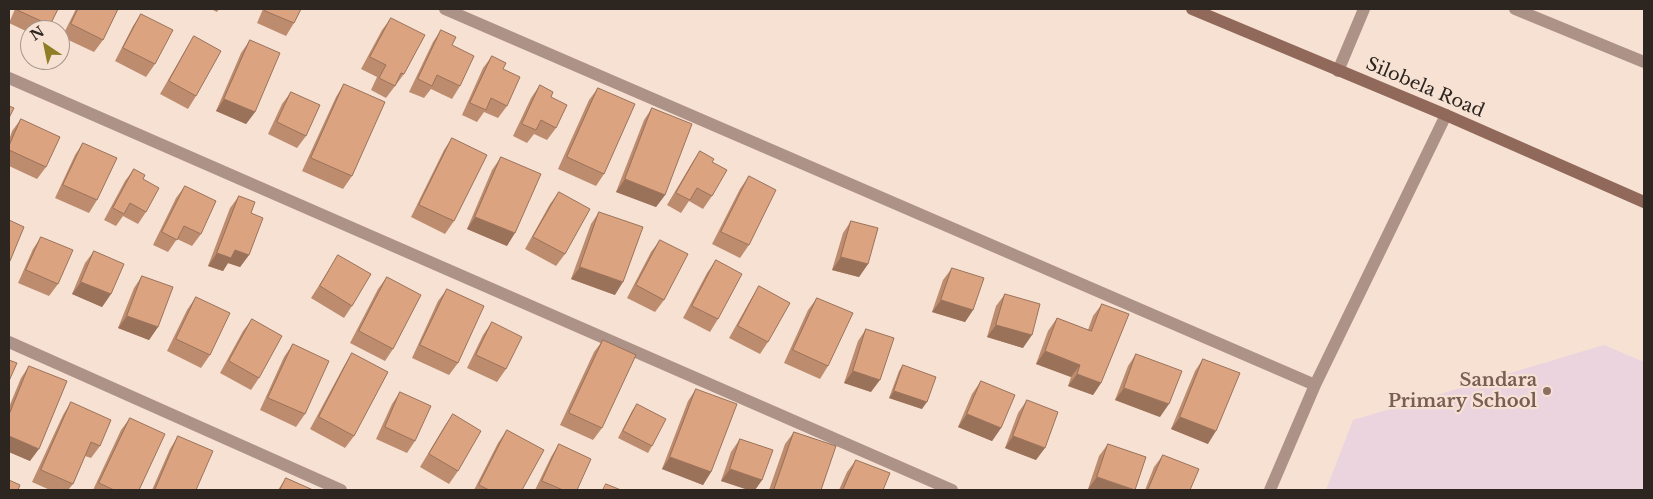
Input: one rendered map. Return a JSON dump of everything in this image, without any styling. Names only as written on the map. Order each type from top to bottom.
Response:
[{"type":"street","points":[[445,9],[1315,385]]},
{"type":"street","name":"Silobela Road","points":[[1192,9],[1446,115],[1644,202]]},
{"type":"street","points":[[1338,71],[1364,9]]},
{"type":"street","points":[[1515,9],[1644,62]]},
{"type":"street","points":[[9,78],[952,490]]},
{"type":"street","points":[[1270,490],[1315,385],[1446,115]]},
{"type":"street","points":[[9,342],[341,490]]},
{"type":"shaded area","name":"Sandara Primary School","points":[[1604,345],[1644,362],[1644,490],[1326,490],[1353,420]]},
{"type":"building","points":[[58,9],[52,20],[39,20],[17,10]]},
{"type":"building","points":[[78,9],[118,9],[103,40],[71,24]]},
{"type":"building","points":[[266,9],[301,9],[294,23],[265,11]]},
{"type":"building","points":[[141,14],[173,30],[155,64],[123,48]]},
{"type":"building","points":[[391,18],[425,35],[404,74],[401,73],[395,86],[379,78],[386,65],[370,57]]},
{"type":"building","points":[[441,30],[456,37],[452,45],[474,56],[460,86],[437,75],[432,86],[418,79]]},
{"type":"building","points":[[194,36],[221,51],[196,96],[169,81]]},
{"type":"building","points":[[250,40],[280,53],[255,112],[224,99]]},
{"type":"building","points":[[492,56],[506,63],[503,69],[520,77],[507,106],[491,98],[486,110],[470,103]]},
{"type":"building","points":[[344,84],[385,102],[352,176],[311,158]]},
{"type":"building","points":[[540,85],[553,92],[551,97],[567,105],[556,128],[541,120],[536,130],[522,124]]},
{"type":"building","points":[[598,88],[635,104],[604,174],[567,157]]},
{"type":"building","points":[[291,92],[320,105],[306,136],[277,122]]},
{"type":"building","points":[[9,106],[14,108],[9,118]]},
{"type":"building","points":[[652,108],[692,124],[665,195],[625,179]]},
{"type":"building","points":[[21,119],[60,137],[46,167],[9,150]]},
{"type":"building","points":[[452,138],[487,155],[454,221],[419,205]]},
{"type":"building","points":[[83,143],[117,158],[97,200],[63,185]]},
{"type":"building","points":[[700,151],[714,159],[712,162],[727,170],[712,196],[697,188],[690,200],[676,193]]},
{"type":"building","points":[[501,157],[541,174],[515,233],[475,217]]},
{"type":"building","points":[[134,169],[145,175],[143,179],[159,188],[146,212],[130,203],[124,214],[113,208]]},
{"type":"building","points":[[749,176],[776,190],[749,245],[721,232]]},
{"type":"building","points":[[185,186],[216,201],[201,234],[184,226],[177,240],[162,232]]},
{"type":"building","points":[[559,192],[590,209],[565,254],[533,237]]},
{"type":"building","points":[[239,196],[255,202],[251,213],[263,218],[249,255],[235,250],[231,258],[217,253]]},
{"type":"building","points":[[599,212],[643,227],[623,282],[580,267]]},
{"type":"building","points":[[9,220],[24,227],[10,261],[9,261]]},
{"type":"building","points":[[851,221],[878,228],[868,264],[841,257]]},
{"type":"building","points":[[41,237],[73,250],[58,284],[26,270]]},
{"type":"building","points":[[660,240],[688,254],[664,300],[636,285]]},
{"type":"building","points":[[94,251],[124,264],[111,294],[81,282]]},
{"type":"building","points":[[338,255],[371,274],[352,306],[320,286]]},
{"type":"building","points":[[716,260],[742,274],[718,319],[692,306]]},
{"type":"building","points":[[952,268],[984,278],[973,310],[941,300]]},
{"type":"building","points":[[142,276],[173,287],[158,327],[127,316]]},
{"type":"building","points":[[387,277],[421,295],[393,349],[359,331]]},
{"type":"building","points":[[759,286],[790,303],[768,342],[738,326]]},
{"type":"building","points":[[447,289],[484,306],[458,363],[420,345]]},
{"type":"building","points":[[1005,294],[1040,304],[1032,335],[996,325]]},
{"type":"building","points":[[196,297],[230,313],[210,355],[176,339]]},
{"type":"building","points":[[817,298],[853,313],[828,366],[793,350]]},
{"type":"building","points":[[1102,304],[1129,314],[1101,383],[1077,374],[1080,365],[1045,351],[1057,318],[1091,331]]},
{"type":"building","points":[[252,319],[282,336],[259,378],[229,361]]},
{"type":"building","points":[[492,322],[522,337],[506,369],[476,355]]},
{"type":"building","points":[[866,329],[894,338],[880,380],[853,371]]},
{"type":"building","points":[[603,340],[636,355],[602,428],[569,413]]},
{"type":"building","points":[[293,344],[329,361],[305,414],[268,398]]},
{"type":"building","points":[[352,353],[388,372],[354,436],[319,417]]},
{"type":"building","points":[[1136,354],[1182,371],[1169,404],[1124,388]]},
{"type":"building","points":[[1203,359],[1240,373],[1216,431],[1180,417]]},
{"type":"building","points":[[9,360],[17,363],[9,381]]},
{"type":"building","points":[[903,365],[936,377],[927,402],[894,391]]},
{"type":"building","points":[[29,366],[67,381],[39,449],[9,436],[9,415]]},
{"type":"building","points":[[981,381],[1015,395],[1001,428],[967,414]]},
{"type":"building","points":[[696,389],[737,404],[711,472],[670,457]]},
{"type":"building","points":[[400,392],[431,406],[415,441],[385,427]]},
{"type":"building","points":[[1027,400],[1058,412],[1045,448],[1013,436]]},
{"type":"building","points":[[71,402],[111,420],[100,446],[91,442],[73,484],[41,470]]},
{"type":"building","points":[[637,404],[666,419],[652,446],[623,431]]},
{"type":"building","points":[[453,414],[481,431],[458,471],[429,454]]},
{"type":"building","points":[[130,418],[165,434],[139,490],[114,490],[99,483]]},
{"type":"building","points":[[507,430],[544,450],[522,490],[489,490],[479,485]]},
{"type":"building","points":[[794,432],[836,446],[821,490],[774,490]]},
{"type":"building","points":[[178,436],[213,451],[196,490],[155,490]]},
{"type":"building","points":[[740,439],[773,450],[762,480],[730,469]]},
{"type":"building","points":[[559,444],[591,459],[577,490],[563,490],[542,481]]},
{"type":"building","points":[[1108,444],[1146,457],[1135,490],[1097,477]]},
{"type":"building","points":[[1163,455],[1199,469],[1190,490],[1148,490]]},
{"type":"building","points":[[856,460],[890,473],[883,490],[843,490]]},
{"type":"building","points":[[286,478],[313,490],[280,490]]},
{"type":"building","points":[[9,480],[20,485],[18,490],[9,490]]},
{"type":"building","points":[[606,484],[621,490],[603,490]]},
{"type":"place","name":"Sandara Primary School","points":[[1547,391]]}]
